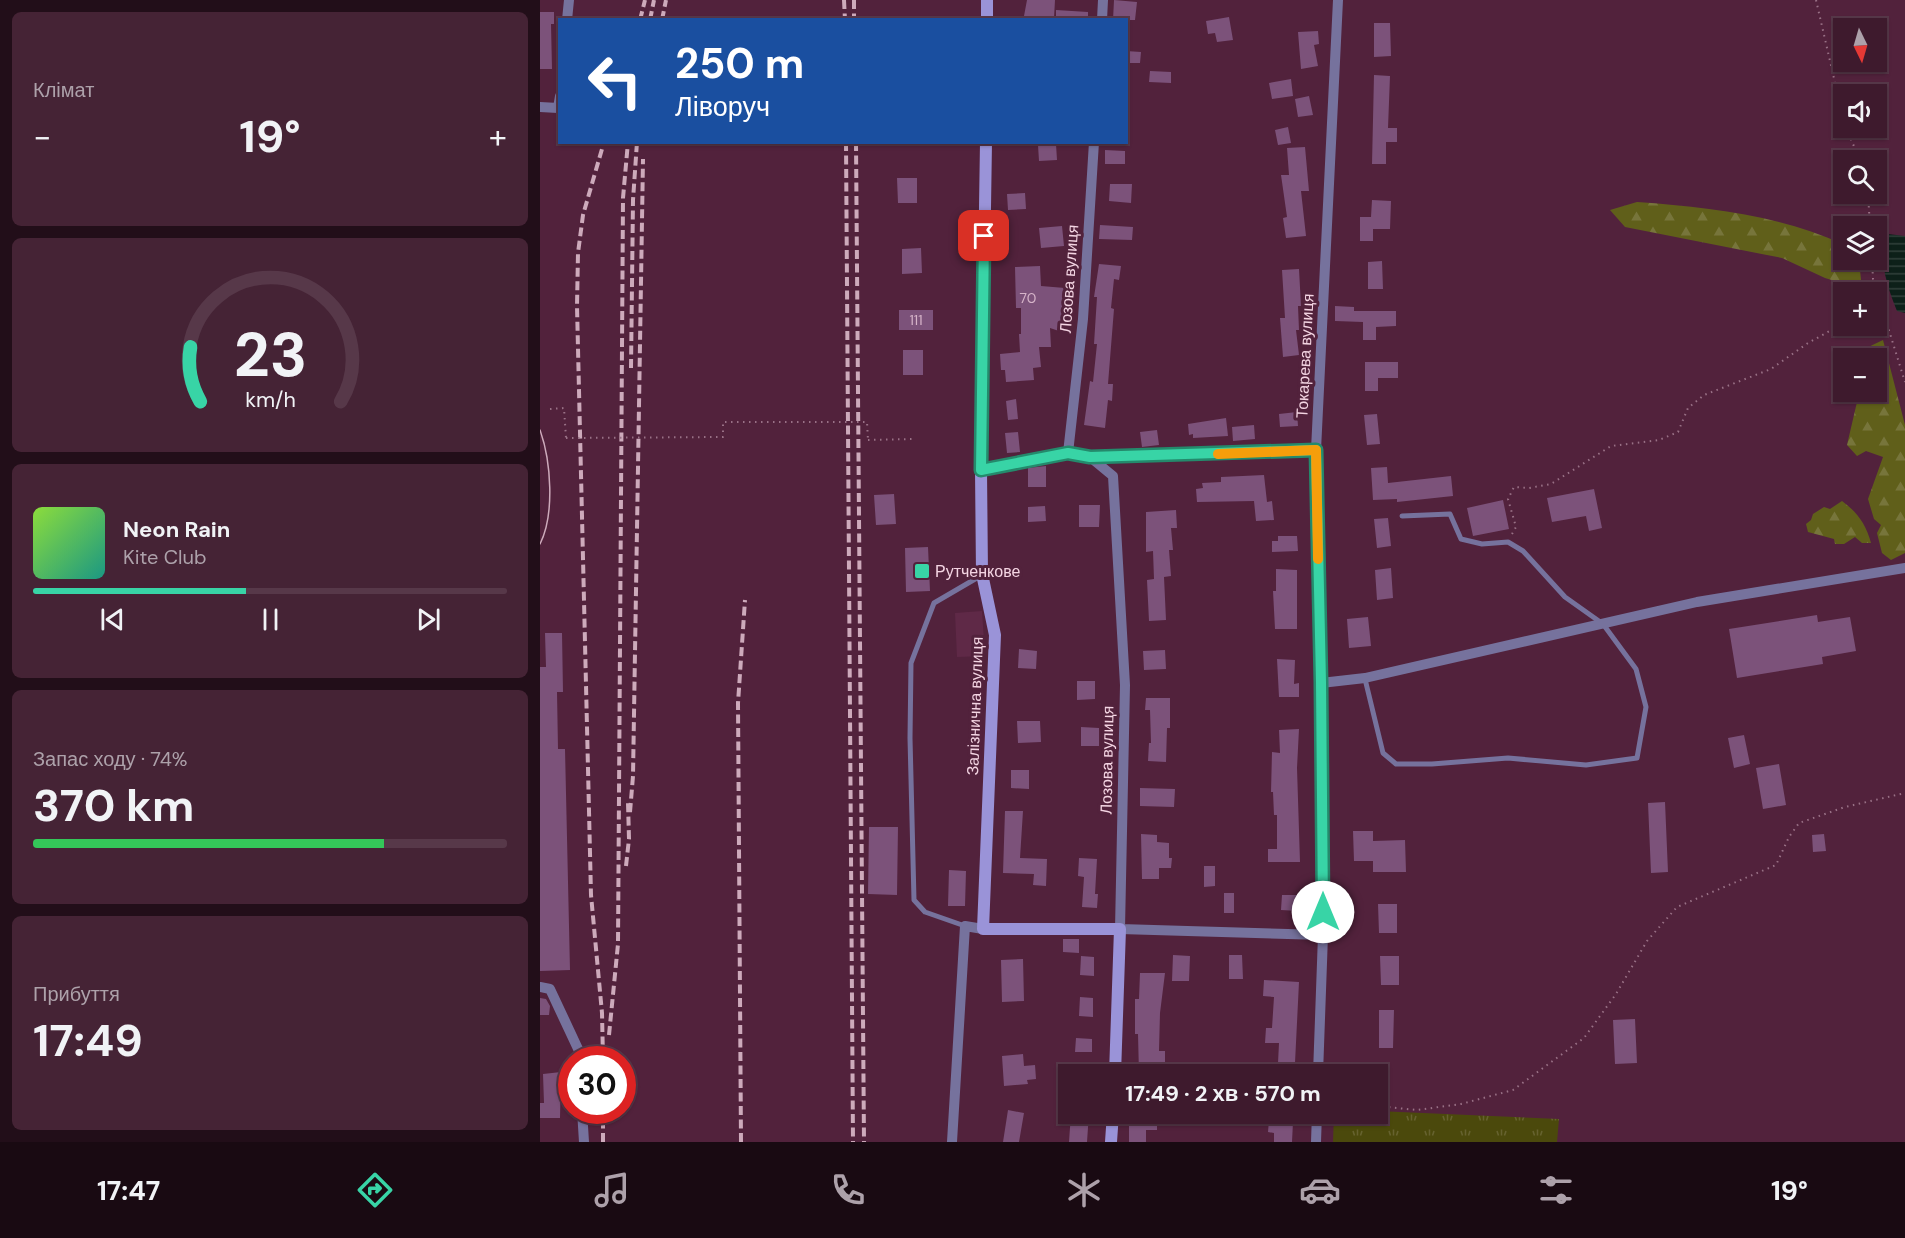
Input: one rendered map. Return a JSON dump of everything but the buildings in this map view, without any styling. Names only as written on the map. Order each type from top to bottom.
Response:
[{"type":"main road","points":[[987,0],[987,18]]},
{"type":"main road","name":"Залізнична вулиця","points":[[982,929],[995,635],[982,574],[981,470],[986,144]]},
{"type":"main road","points":[[982,929],[1120,929]]},
{"type":"main road","name":"Лозова вулиця","points":[[1115,1064],[1120,929]]},
{"type":"main road","points":[[1111,1142],[1112,1124]]},
{"type":"street","points":[[567,18],[569,0]]},
{"type":"street","points":[[1102,18],[1103,0]]},
{"type":"street","name":"Токарева вулиця","points":[[1318,1064],[1323,935],[1316,450],[1338,0]]},
{"type":"street","points":[[540,107],[558,108]]},
{"type":"street","name":"Лозова вулиця","points":[[1068,453],[1083,319],[1094,144]]},
{"type":"street","points":[[981,470],[1068,453],[1090,457],[1316,450]]},
{"type":"street","name":"Лозова вулиця","points":[[1090,457],[1113,476],[1125,685],[1120,929]]},
{"type":"street","points":[[1321,682],[1365,678],[1697,602],[1905,568]]},
{"type":"street","points":[[952,1142],[965,926],[982,929]]},
{"type":"street","points":[[1120,929],[1323,935]]},
{"type":"street","points":[[540,987],[550,988],[577,1046]]},
{"type":"street","points":[[583,1124],[584,1142]]},
{"type":"street","points":[[1316,1142],[1317,1124]]},
{"type":"lane","points":[[1365,678],[1383,753],[1396,764],[1432,764],[1508,758],[1586,765],[1637,758],[1646,707],[1636,669],[1603,624],[1565,597],[1523,550],[1508,542],[1482,544],[1461,538],[1450,513],[1402,516]]},
{"type":"lane","points":[[965,926],[925,912],[914,900],[910,738],[911,663],[934,603],[982,574]]},
{"type":"path","points":[[1816,0],[1835,84]]},
{"type":"path","points":[[1887,324],[1905,382]]},
{"type":"path","points":[[1508,542],[1516,527],[1508,499],[1514,487],[1529,488],[1551,484],[1611,446],[1659,440],[1677,432],[1688,408],[1704,395],[1771,369],[1808,343],[1833,329]]},
{"type":"path","points":[[550,409],[564,408],[566,438],[723,436],[723,422],[867,422],[868,440],[912,439]]},
{"type":"path","points":[[1388,1107],[1417,1110],[1461,1104],[1513,1090],[1584,1038],[1616,994],[1647,941],[1677,907],[1776,865],[1789,837],[1799,823],[1845,807],[1905,793]]},
{"type":"shaded area","points":[[1887,235],[1905,236],[1905,313],[1897,311],[1885,276]]},
{"type":"shaded area","points":[[982,611],[985,656],[957,657],[955,613]]},
{"type":"green space","points":[[1637,202],[1716,210],[1794,226],[1833,240],[1833,270],[1860,270],[1861,280],[1838,282],[1782,258],[1625,227],[1610,210]]},
{"type":"green space","points":[[1883,340],[1885,348],[1866,348]]},
{"type":"green space","points":[[1887,355],[1905,425],[1905,553],[1891,560],[1882,553],[1877,533],[1881,525],[1874,519],[1868,499],[1883,457],[1866,451],[1857,456],[1847,445],[1857,402],[1887,402]]},
{"type":"green space","points":[[1842,501],[1860,519],[1871,543],[1862,543],[1855,537],[1844,544],[1835,544],[1834,539],[1808,532],[1806,524],[1811,520],[1813,514],[1824,507],[1830,509]]},
{"type":"green space","points":[[1388,1111],[1559,1119],[1557,1142],[1333,1142],[1334,1124],[1388,1124]]},
{"type":"tram line","points":[[540,430],[547,457],[550,487],[548,518],[540,544]]},
{"type":"railway","points":[[640,18],[645,0]]},
{"type":"railway","points":[[650,18],[654,0]]},
{"type":"railway","points":[[662,18],[666,0]]},
{"type":"railway","points":[[844,0],[845,18]]},
{"type":"railway","points":[[854,0],[854,18]]},
{"type":"railway","points":[[603,144],[583,215],[578,253],[577,306],[591,895],[602,1013],[603,1046]]},
{"type":"railway","points":[[609,1035],[618,944],[623,198],[628,144]]},
{"type":"railway","points":[[631,368],[633,200],[637,144]]},
{"type":"railway","points":[[846,144],[853,1142]]},
{"type":"railway","points":[[856,144],[864,1142]]},
{"type":"railway","points":[[630,812],[633,776],[643,159]]},
{"type":"railway","points":[[741,1142],[738,703],[745,600]]},
{"type":"railway","points":[[626,866],[629,839],[628,803]]},
{"type":"railway","points":[[603,1124],[603,1142]]},
{"type":"slow traffic","points":[[1218,454],[1316,450],[1318,559]]},
{"type":"place","name":"Рутченкове","points":[[922,571]]},
{"type":"route","points":[[984,236],[981,470],[1068,453],[1090,457],[1316,450],[1323,912]]}]
